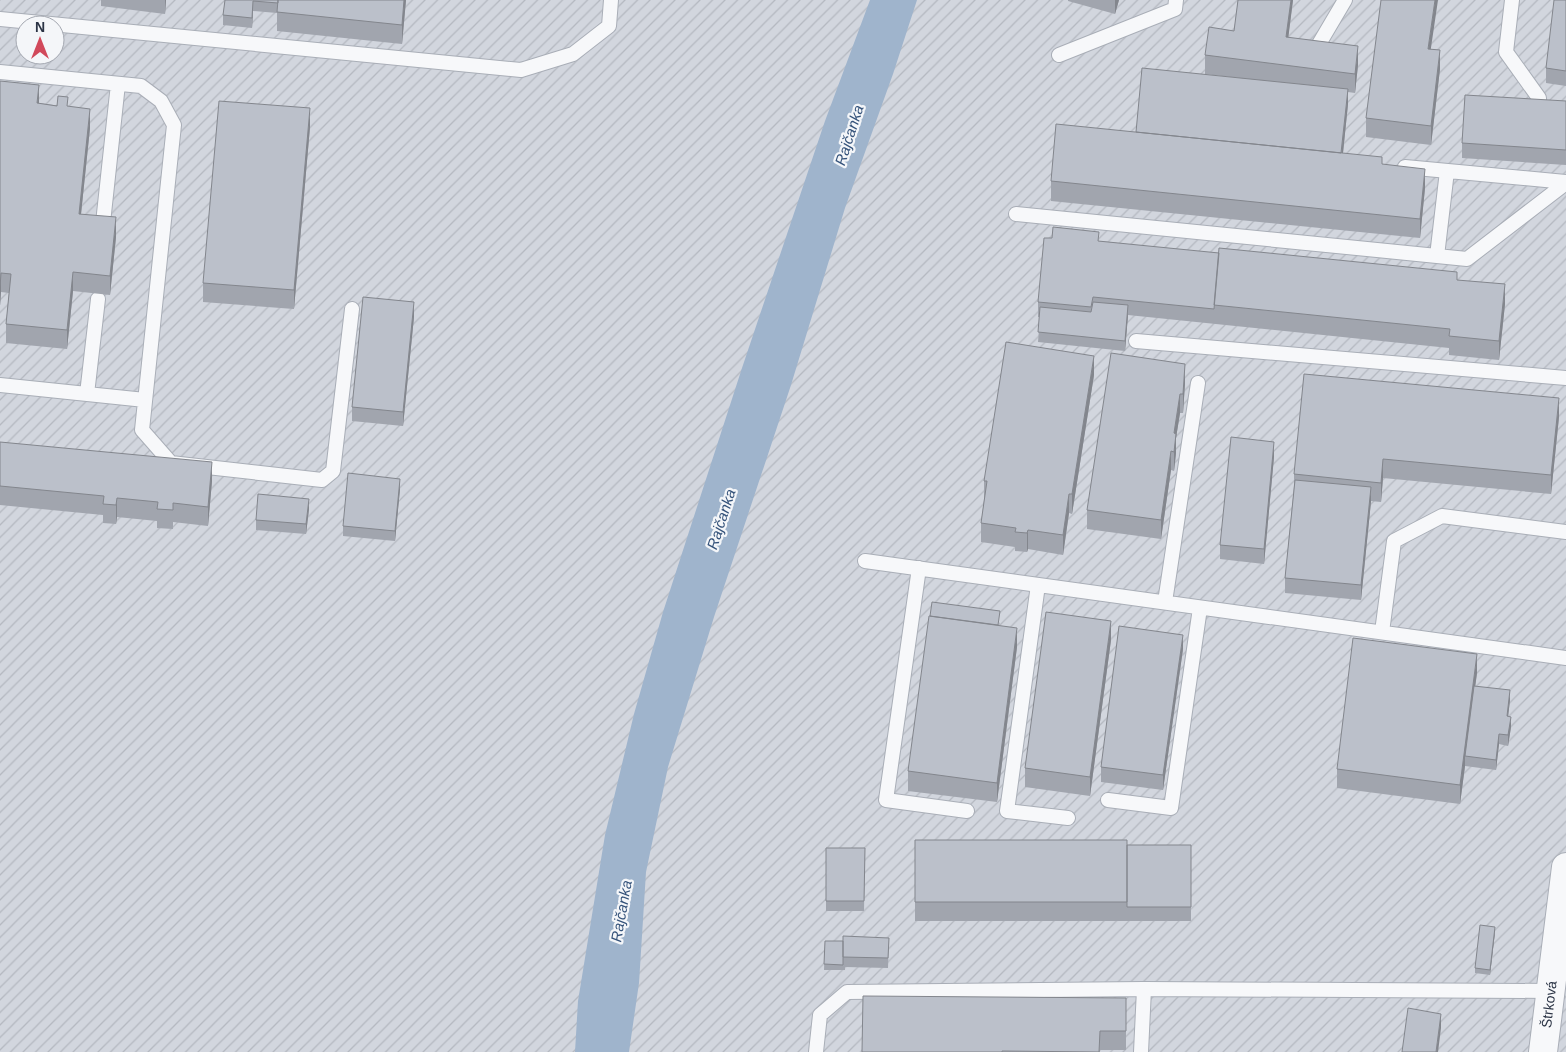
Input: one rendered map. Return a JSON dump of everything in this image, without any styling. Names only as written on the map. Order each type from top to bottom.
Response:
[{"type":"street","name":"Štrková","points":[[1543,1052],[1566,867]]},
{"type":"lane","points":[[0,19],[521,70],[573,54],[609,26],[611,0]]},
{"type":"lane","points":[[1059,55],[1175,9],[1176,0]]},
{"type":"lane","points":[[1319,44],[1345,0]]},
{"type":"lane","points":[[1512,0],[1506,52],[1539,98]]},
{"type":"lane","points":[[0,72],[141,86],[162,101],[174,125],[142,430],[171,463],[322,480],[333,471],[352,309]]},
{"type":"lane","points":[[102,232],[118,84]]},
{"type":"lane","points":[[1393,166],[1566,183]]},
{"type":"lane","points":[[1438,256],[1447,171]]},
{"type":"lane","points":[[1016,214],[1467,259],[1566,183]]},
{"type":"lane","points":[[87,394],[98,299]]},
{"type":"lane","points":[[1136,341],[1566,378]]},
{"type":"lane","points":[[1166,602],[1198,383]]},
{"type":"lane","points":[[0,385],[145,400]]},
{"type":"lane","points":[[1382,632],[1394,541],[1442,516],[1566,532]]},
{"type":"lane","points":[[866,561],[1566,658]]},
{"type":"lane","points":[[919,568],[886,800],[966,811]]},
{"type":"lane","points":[[1038,585],[1008,811],[1068,818]]},
{"type":"lane","points":[[1108,800],[1171,808],[1200,608]]},
{"type":"lane","points":[[816,1052],[820,1014],[847,992],[1144,989],[1551,991]]},
{"type":"lane","points":[[1141,1052],[1144,989]]},
{"type":"shaded area","points":[[0,0],[1566,0],[1566,1052],[0,1052]]},
{"type":"water","name":"Rajčanka","points":[[870,0],[917,0],[893,74],[845,208],[791,385],[714,617],[668,767],[646,872],[639,983],[629,1052],[575,1052],[578,1001],[605,835],[634,714],[663,612],[742,368],[825,121]]},
{"type":"building","points":[[225,0],[278,0],[278,3],[253,1],[252,18],[223,15]]},
{"type":"building","points":[[278,0],[404,0],[402,25],[277,12]]},
{"type":"building","points":[[1238,0],[1291,0],[1286,37],[1358,46],[1355,74],[1205,55],[1209,27],[1234,31]]},
{"type":"building","points":[[1381,0],[1435,0],[1428,49],[1440,50],[1431,126],[1366,118]]},
{"type":"building","points":[[1554,0],[1566,0],[1566,71],[1546,68]]},
{"type":"building","points":[[1142,68],[1348,89],[1341,153],[1136,132]]},
{"type":"building","points":[[0,81],[39,85],[37,103],[57,106],[58,96],[68,97],[67,106],[90,109],[79,214],[116,217],[110,276],[73,272],[67,330],[6,324],[11,274],[1,273],[0,287]]},
{"type":"building","points":[[1465,95],[1566,101],[1566,150],[1462,143]]},
{"type":"building","points":[[219,101],[310,108],[294,290],[203,283]]},
{"type":"building","points":[[1056,124],[1382,157],[1382,164],[1425,169],[1420,219],[1051,181]]},
{"type":"building","points":[[1053,227],[1099,232],[1098,241],[1219,253],[1214,309],[1093,297],[1091,307],[1038,302],[1044,238],[1052,238]]},
{"type":"building","points":[[1219,248],[1457,272],[1457,280],[1505,284],[1499,341],[1449,336],[1450,329],[1214,305]]},
{"type":"building","points":[[363,297],[414,302],[403,412],[352,407]]},
{"type":"building","points":[[1093,302],[1128,305],[1125,341],[1038,332],[1040,307],[1091,312]]},
{"type":"building","points":[[1006,342],[1094,356],[1072,494],[1069,494],[1063,535],[1028,530],[1027,533],[1015,532],[1016,528],[981,523],[987,481],[984,481]]},
{"type":"building","points":[[1111,353],[1185,364],[1183,394],[1180,394],[1174,433],[1176,434],[1174,452],[1171,451],[1161,520],[1087,510]]},
{"type":"building","points":[[1304,374],[1559,398],[1551,475],[1383,459],[1381,483],[1294,474]]},
{"type":"building","points":[[1231,437],[1274,442],[1264,549],[1220,545]]},
{"type":"building","points":[[0,442],[212,462],[208,507],[173,503],[173,510],[157,509],[158,502],[117,498],[116,505],[103,504],[104,496],[0,486]]},
{"type":"building","points":[[348,473],[400,479],[395,531],[343,526]]},
{"type":"building","points":[[1295,480],[1371,487],[1361,585],[1285,578]]},
{"type":"building","points":[[258,494],[309,499],[306,524],[256,520]]},
{"type":"building","points":[[932,602],[1000,611],[998,625],[930,616]]},
{"type":"building","points":[[1046,612],[1111,621],[1090,777],[1025,768]]},
{"type":"building","points":[[929,616],[1017,628],[997,783],[908,771]]},
{"type":"building","points":[[1119,626],[1183,635],[1163,775],[1101,767]]},
{"type":"building","points":[[1353,638],[1477,654],[1460,785],[1337,769]]},
{"type":"building","points":[[1474,686],[1510,690],[1507,716],[1511,717],[1508,735],[1499,734],[1496,760],[1465,756]]},
{"type":"building","points":[[915,840],[1127,840],[1127,902],[915,902]]},
{"type":"building","points":[[1127,845],[1191,845],[1191,907],[1127,907]]},
{"type":"building","points":[[826,848],[865,848],[864,901],[826,901]]},
{"type":"building","points":[[1480,925],[1495,927],[1490,970],[1475,968]]},
{"type":"building","points":[[843,936],[889,938],[888,958],[843,957]]},
{"type":"building","points":[[825,941],[843,941],[843,965],[824,964]]},
{"type":"building","points":[[863,996],[1126,998],[1126,1031],[1100,1031],[1099,1052],[862,1052]]},
{"type":"building","points":[[1408,1008],[1441,1014],[1436,1052],[1402,1052]]}]
